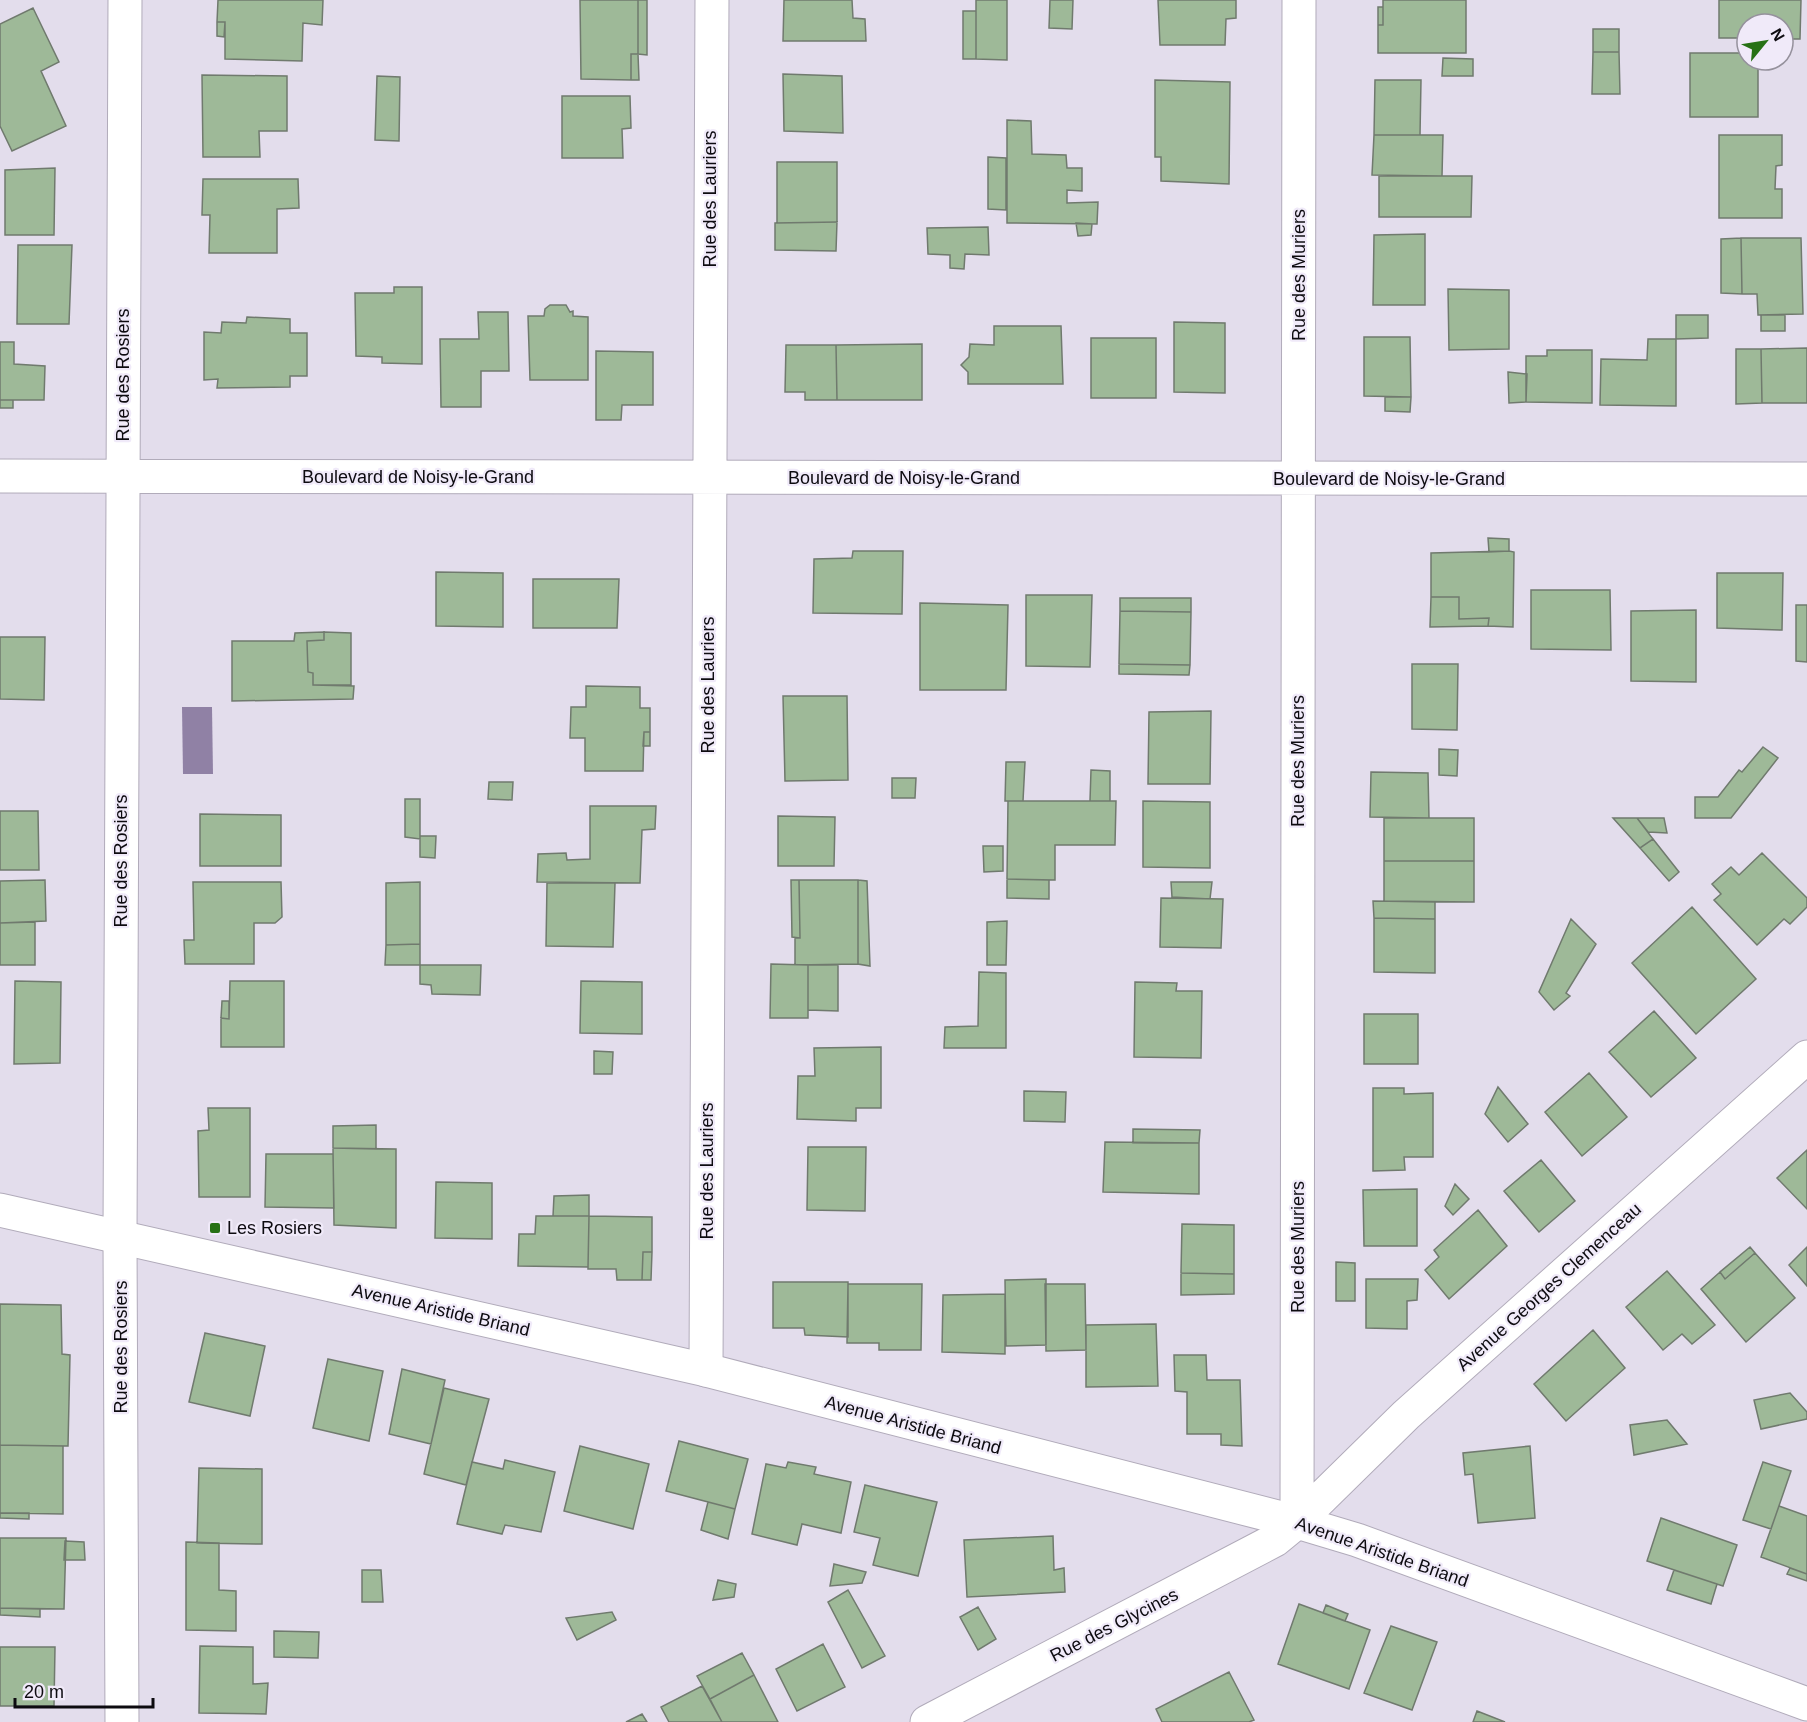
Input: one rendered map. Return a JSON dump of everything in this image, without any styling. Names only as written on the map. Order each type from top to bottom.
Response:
[{"type":"street","name":"Rue des Rosiers","points":[[122,1722],[120,1238],[125,0]]},
{"type":"street","name":"Rue des Lauriers","points":[[706,1370],[708,478],[712,0]]},
{"type":"street","name":"Rue des Muriers","points":[[1297,1522],[1299,0]]},
{"type":"street","name":"Boulevard de Noisy-le-Grand","points":[[0,476],[1807,479]]},
{"type":"street","name":"Avenue Georges Clemenceau","points":[[1297,1522],[1406,1415],[1807,1057]]},
{"type":"street","name":"Avenue Aristide Briand","points":[[0,1210],[706,1370],[1297,1522],[1357,1540],[1807,1704]]},
{"type":"street","name":"Rue des Glycines","points":[[927,1722],[1250,1554],[1297,1522]]},
{"type":"shaded area","points":[[182,707],[212,707],[213,774],[183,774]]},
{"type":"building","points":[[218,0],[323,0],[322,25],[303,23],[302,61],[225,59],[225,22],[217,22]]},
{"type":"building","points":[[580,0],[638,0],[638,54],[631,54],[631,80],[581,79]]},
{"type":"building","points":[[638,0],[647,0],[647,55],[638,54]]},
{"type":"building","points":[[784,0],[852,0],[853,18],[865,19],[866,41],[783,41]]},
{"type":"building","points":[[976,0],[1007,0],[1007,60],[976,59]]},
{"type":"building","points":[[1050,0],[1073,0],[1072,29],[1049,28]]},
{"type":"building","points":[[1158,0],[1236,0],[1236,18],[1226,19],[1225,45],[1160,45]]},
{"type":"building","points":[[1383,0],[1466,0],[1466,53],[1378,53],[1378,25],[1383,25]]},
{"type":"building","points":[[1719,0],[1801,0],[1800,39],[1795,39],[1795,12],[1735,12],[1735,38],[1719,38]]},
{"type":"building","points":[[1378,7],[1383,7],[1383,25],[1378,25]]},
{"type":"building","points":[[33,8],[59,62],[41,71],[66,126],[12,151],[0,126],[0,24]]},
{"type":"building","points":[[963,11],[976,11],[976,59],[963,59]]},
{"type":"building","points":[[217,22],[225,22],[224,37],[217,36]]},
{"type":"building","points":[[1593,29],[1619,29],[1619,52],[1593,52]]},
{"type":"building","points":[[1593,52],[1619,52],[1620,94],[1592,94]]},
{"type":"building","points":[[1690,53],[1735,53],[1735,72],[1758,72],[1758,117],[1690,117]]},
{"type":"building","points":[[631,54],[638,54],[639,80],[631,80]]},
{"type":"building","points":[[1443,58],[1473,59],[1473,76],[1442,76]]},
{"type":"building","points":[[783,74],[842,76],[843,133],[784,131]]},
{"type":"building","points":[[202,75],[287,76],[287,131],[259,131],[260,157],[203,157]]},
{"type":"building","points":[[377,76],[400,77],[399,141],[375,140]]},
{"type":"building","points":[[1155,80],[1230,82],[1229,184],[1161,181],[1161,157],[1155,157]]},
{"type":"building","points":[[1375,80],[1421,80],[1420,135],[1374,135]]},
{"type":"building","points":[[562,96],[630,96],[631,128],[622,129],[623,158],[562,158]]},
{"type":"building","points":[[1007,120],[1031,121],[1032,154],[1066,155],[1067,168],[1082,168],[1082,191],[1067,190],[1067,203],[1098,202],[1097,224],[1007,223]]},
{"type":"building","points":[[1374,135],[1443,135],[1442,176],[1372,175]]},
{"type":"building","points":[[1719,135],[1782,135],[1782,165],[1776,166],[1775,189],[1782,189],[1782,218],[1719,218]]},
{"type":"building","points":[[988,157],[1006,158],[1006,210],[988,209]]},
{"type":"building","points":[[777,162],[837,162],[837,222],[777,223]]},
{"type":"building","points":[[55,168],[54,235],[5,235],[5,170]]},
{"type":"building","points":[[1379,176],[1472,176],[1471,217],[1379,217]]},
{"type":"building","points":[[203,179],[298,179],[299,208],[277,209],[277,253],[209,253],[210,215],[202,215]]},
{"type":"building","points":[[837,222],[836,251],[775,250],[775,223]]},
{"type":"building","points":[[1076,223],[1092,224],[1091,235],[1078,236]]},
{"type":"building","points":[[988,227],[989,255],[965,254],[964,269],[950,268],[950,255],[928,254],[927,228]]},
{"type":"building","points":[[1425,234],[1425,305],[1373,305],[1374,235]]},
{"type":"building","points":[[1741,238],[1742,294],[1721,293],[1721,239]]},
{"type":"building","points":[[1741,238],[1801,238],[1803,314],[1758,315],[1757,294],[1742,294]]},
{"type":"building","points":[[18,245],[72,245],[69,324],[17,324]]},
{"type":"building","points":[[394,287],[422,287],[422,364],[382,363],[382,357],[356,356],[355,293],[394,293]]},
{"type":"building","points":[[1448,289],[1509,290],[1509,349],[1449,350]]},
{"type":"building","points":[[550,305],[566,305],[570,312],[573,311],[573,316],[588,317],[588,380],[530,380],[528,316],[544,316],[545,309]]},
{"type":"building","points":[[478,312],[508,312],[509,371],[481,371],[481,407],[441,407],[440,339],[479,339]]},
{"type":"building","points":[[1676,315],[1708,315],[1708,338],[1676,339]]},
{"type":"building","points":[[1761,315],[1785,315],[1785,331],[1761,331]]},
{"type":"building","points":[[247,317],[290,319],[290,333],[307,333],[307,376],[290,376],[290,387],[217,388],[218,379],[204,380],[204,332],[221,333],[222,322],[246,323]]},
{"type":"building","points":[[1174,322],[1225,323],[1225,393],[1174,392]]},
{"type":"building","points":[[994,326],[1061,326],[1063,384],[968,384],[968,372],[961,365],[969,357],[970,344],[994,345]]},
{"type":"building","points":[[1364,337],[1410,337],[1411,397],[1364,396]]},
{"type":"building","points":[[1091,338],[1156,338],[1156,398],[1091,398]]},
{"type":"building","points":[[1648,339],[1676,339],[1676,406],[1600,405],[1601,359],[1647,360]]},
{"type":"building","points":[[0,342],[14,342],[14,364],[45,366],[44,400],[0,400]]},
{"type":"building","points":[[922,344],[922,400],[837,400],[836,345]]},
{"type":"building","points":[[786,345],[836,345],[837,400],[805,400],[805,392],[785,392]]},
{"type":"building","points":[[1807,348],[1807,403],[1762,403],[1761,349]]},
{"type":"building","points":[[1736,349],[1761,349],[1762,403],[1736,404]]},
{"type":"building","points":[[1547,350],[1592,350],[1592,403],[1526,402],[1526,356],[1547,356]]},
{"type":"building","points":[[596,351],[653,352],[653,405],[622,405],[621,420],[596,420]]},
{"type":"building","points":[[1508,372],[1527,374],[1526,402],[1509,403]]},
{"type":"building","points":[[1385,397],[1411,397],[1410,412],[1385,411]]},
{"type":"building","points":[[0,400],[13,400],[13,408],[0,408]]},
{"type":"building","points":[[1488,538],[1509,539],[1509,551],[1489,552]]},
{"type":"building","points":[[853,551],[903,551],[902,614],[813,613],[814,559],[852,558]]},
{"type":"building","points":[[1514,552],[1513,627],[1488,626],[1489,618],[1459,619],[1459,597],[1431,597],[1431,553]]},
{"type":"building","points":[[436,572],[503,573],[503,627],[436,626]]},
{"type":"building","points":[[1717,573],[1783,573],[1782,630],[1717,628]]},
{"type":"building","points":[[533,579],[619,579],[617,628],[533,628]]},
{"type":"building","points":[[1531,590],[1610,590],[1611,650],[1531,649]]},
{"type":"building","points":[[1026,595],[1092,595],[1090,667],[1026,666]]},
{"type":"building","points":[[1431,597],[1459,597],[1459,619],[1489,618],[1488,626],[1430,627]]},
{"type":"building","points":[[1120,598],[1191,598],[1191,612],[1120,611]]},
{"type":"building","points":[[920,603],[1008,605],[1006,690],[920,690]]},
{"type":"building","points":[[1796,605],[1807,605],[1807,662],[1796,661]]},
{"type":"building","points":[[1696,610],[1696,682],[1631,681],[1631,611]]},
{"type":"building","points":[[1120,611],[1191,612],[1190,665],[1119,664]]},
{"type":"building","points":[[324,632],[324,640],[307,641],[308,672],[313,673],[313,685],[354,686],[353,699],[232,701],[232,641],[294,641],[295,633]]},
{"type":"building","points":[[324,632],[351,633],[351,685],[313,685],[313,673],[308,672],[307,641],[324,640]]},
{"type":"building","points":[[0,637],[45,637],[44,700],[0,699]]},
{"type":"building","points":[[1119,664],[1190,665],[1189,675],[1119,674]]},
{"type":"building","points":[[1412,664],[1458,664],[1457,730],[1412,729]]},
{"type":"building","points":[[586,686],[640,687],[640,708],[650,708],[650,732],[644,732],[643,771],[585,771],[585,738],[570,738],[571,707],[586,707]]},
{"type":"building","points":[[783,696],[847,696],[848,780],[785,781]]},
{"type":"building","points":[[1211,711],[1210,784],[1148,784],[1149,712]]},
{"type":"building","points":[[644,732],[650,732],[650,746],[643,746]]},
{"type":"building","points":[[1763,747],[1778,758],[1731,818],[1695,818],[1695,797],[1718,797],[1739,770],[1742,772]]},
{"type":"building","points":[[1439,749],[1458,750],[1457,776],[1439,775]]},
{"type":"building","points":[[1006,762],[1025,762],[1023,801],[1005,801]]},
{"type":"building","points":[[1091,770],[1110,771],[1110,801],[1090,801]]},
{"type":"building","points":[[1371,772],[1428,773],[1429,818],[1370,817]]},
{"type":"building","points":[[892,778],[916,778],[915,798],[892,798]]},
{"type":"building","points":[[489,782],[513,782],[512,800],[488,799]]},
{"type":"building","points":[[405,799],[420,799],[420,839],[405,837]]},
{"type":"building","points":[[1008,801],[1116,801],[1115,845],[1055,845],[1055,880],[1007,879]]},
{"type":"building","points":[[1143,801],[1210,802],[1210,868],[1143,867]]},
{"type":"building","points":[[590,806],[656,806],[655,829],[642,830],[640,883],[537,882],[538,854],[566,853],[567,860],[590,859]]},
{"type":"building","points":[[0,811],[38,811],[39,870],[0,870]]},
{"type":"building","points":[[200,814],[281,815],[281,866],[200,866]]},
{"type":"building","points":[[778,816],[835,817],[834,866],[778,866]]},
{"type":"building","points":[[1384,818],[1474,818],[1474,861],[1384,861]]},
{"type":"building","points":[[1613,818],[1637,818],[1653,839],[1640,848]]},
{"type":"building","points":[[1637,818],[1664,818],[1667,833],[1648,832]]},
{"type":"building","points":[[420,836],[436,836],[435,858],[420,857]]},
{"type":"building","points":[[1653,839],[1679,872],[1669,881],[1640,848]]},
{"type":"building","points":[[983,846],[1003,846],[1003,871],[984,872]]},
{"type":"building","points":[[1762,853],[1807,898],[1807,907],[1790,924],[1784,919],[1757,945],[1714,900],[1721,894],[1712,884],[1731,867],[1739,875]]},
{"type":"building","points":[[1384,861],[1474,861],[1474,902],[1384,901]]},
{"type":"building","points":[[1007,879],[1049,880],[1049,899],[1007,898]]},
{"type":"building","points":[[45,880],[46,921],[0,923],[0,881]]},
{"type":"building","points":[[791,880],[799,880],[800,938],[792,937]]},
{"type":"building","points":[[799,880],[858,880],[858,964],[795,965],[795,938],[800,938]]},
{"type":"building","points":[[858,880],[867,881],[870,966],[858,964]]},
{"type":"building","points":[[193,882],[281,882],[282,917],[275,923],[254,923],[254,964],[185,964],[184,940],[194,940]]},
{"type":"building","points":[[420,882],[420,944],[386,945],[386,883]]},
{"type":"building","points":[[1171,882],[1212,882],[1210,899],[1172,897]]},
{"type":"building","points":[[547,883],[615,883],[613,947],[546,946]]},
{"type":"building","points":[[1161,898],[1223,899],[1221,948],[1160,947]]},
{"type":"building","points":[[1373,901],[1435,902],[1435,919],[1374,918]]},
{"type":"building","points":[[1692,907],[1756,979],[1696,1034],[1632,963]]},
{"type":"building","points":[[1374,918],[1435,919],[1435,973],[1374,972]]},
{"type":"building","points":[[1571,919],[1596,944],[1566,993],[1570,996],[1554,1010],[1539,992]]},
{"type":"building","points":[[1007,921],[1006,965],[987,965],[987,922]]},
{"type":"building","points":[[35,922],[35,965],[0,965],[0,923]]},
{"type":"building","points":[[420,944],[420,965],[385,965],[386,945]]},
{"type":"building","points":[[771,964],[808,965],[808,1018],[770,1018]]},
{"type":"building","points":[[420,965],[481,965],[480,995],[432,994],[431,985],[420,984]]},
{"type":"building","points":[[808,965],[838,965],[838,1011],[808,1010]]},
{"type":"building","points":[[979,972],[1006,973],[1006,1048],[944,1048],[945,1027],[978,1026]]},
{"type":"building","points":[[15,981],[61,982],[60,1063],[14,1064]]},
{"type":"building","points":[[230,981],[284,981],[284,1047],[221,1047],[221,1018],[229,1019]]},
{"type":"building","points":[[581,981],[642,982],[642,1034],[580,1033]]},
{"type":"building","points":[[1135,982],[1177,983],[1176,991],[1202,991],[1201,1058],[1134,1057]]},
{"type":"building","points":[[222,1001],[229,1001],[229,1019],[221,1018]]},
{"type":"building","points":[[1654,1011],[1696,1058],[1651,1097],[1609,1052]]},
{"type":"building","points":[[1364,1014],[1418,1014],[1418,1064],[1364,1064]]},
{"type":"building","points":[[881,1047],[881,1108],[856,1108],[856,1121],[797,1119],[798,1076],[815,1076],[814,1048]]},
{"type":"building","points":[[594,1051],[613,1052],[612,1074],[594,1074]]},
{"type":"building","points":[[1589,1073],[1627,1117],[1582,1156],[1545,1112]]},
{"type":"building","points":[[1498,1087],[1528,1124],[1508,1142],[1485,1114]]},
{"type":"building","points":[[1373,1088],[1404,1088],[1404,1094],[1433,1093],[1433,1157],[1404,1157],[1405,1170],[1373,1171]]},
{"type":"building","points":[[1024,1091],[1066,1092],[1065,1122],[1024,1121]]},
{"type":"building","points":[[208,1108],[250,1108],[250,1197],[199,1197],[198,1131],[209,1130]]},
{"type":"building","points":[[376,1125],[376,1149],[333,1148],[333,1126]]},
{"type":"building","points":[[1133,1129],[1200,1130],[1199,1143],[1133,1143]]},
{"type":"building","points":[[1105,1142],[1199,1143],[1199,1194],[1103,1192]]},
{"type":"building","points":[[808,1147],[866,1147],[865,1211],[807,1210]]},
{"type":"building","points":[[333,1148],[396,1149],[396,1228],[334,1225]]},
{"type":"building","points":[[1807,1150],[1807,1209],[1777,1178]]},
{"type":"building","points":[[266,1154],[333,1154],[334,1208],[265,1207]]},
{"type":"building","points":[[1541,1160],[1575,1201],[1539,1232],[1504,1191]]},
{"type":"building","points":[[436,1182],[492,1183],[492,1239],[435,1238]]},
{"type":"building","points":[[1455,1184],[1469,1199],[1453,1215],[1445,1206]]},
{"type":"building","points":[[1417,1189],[1417,1246],[1364,1246],[1363,1190]]},
{"type":"building","points":[[589,1195],[589,1216],[553,1216],[554,1196]]},
{"type":"building","points":[[1478,1210],[1507,1246],[1449,1299],[1425,1270],[1439,1257],[1434,1250]]},
{"type":"building","points":[[536,1216],[589,1216],[588,1267],[518,1266],[519,1234],[535,1234]]},
{"type":"building","points":[[589,1216],[652,1217],[652,1252],[643,1252],[642,1280],[617,1280],[616,1269],[588,1269]]},
{"type":"building","points":[[1182,1224],[1234,1225],[1234,1274],[1181,1273]]},
{"type":"building","points":[[1750,1247],[1755,1253],[1725,1279],[1720,1272]]},
{"type":"building","points":[[1807,1247],[1807,1286],[1789,1265]]},
{"type":"building","points":[[643,1252],[652,1252],[651,1280],[642,1280]]},
{"type":"building","points":[[1755,1253],[1795,1298],[1746,1342],[1701,1289],[1720,1272],[1725,1279]]},
{"type":"building","points":[[1336,1262],[1355,1263],[1355,1301],[1336,1301]]},
{"type":"building","points":[[1667,1271],[1715,1325],[1692,1344],[1682,1334],[1663,1350],[1626,1307]]},
{"type":"building","points":[[1181,1273],[1234,1274],[1234,1294],[1181,1295]]},
{"type":"building","points":[[1046,1279],[1046,1345],[1006,1346],[1005,1280]]},
{"type":"building","points":[[1366,1279],[1418,1279],[1417,1300],[1407,1301],[1407,1329],[1366,1328]]},
{"type":"building","points":[[773,1282],[848,1282],[848,1337],[805,1335],[804,1328],[773,1328]]},
{"type":"building","points":[[848,1284],[922,1284],[921,1350],[879,1350],[879,1343],[847,1343]]},
{"type":"building","points":[[1045,1284],[1085,1284],[1086,1350],[1046,1351]]},
{"type":"building","points":[[1005,1294],[1005,1354],[942,1352],[943,1295]]},
{"type":"building","points":[[0,1304],[61,1305],[62,1354],[70,1355],[68,1446],[0,1445]]},
{"type":"building","points":[[1156,1324],[1158,1386],[1086,1387],[1086,1325]]},
{"type":"building","points":[[1593,1330],[1625,1368],[1566,1421],[1534,1384]]},
{"type":"building","points":[[205,1333],[265,1346],[250,1416],[189,1402]]},
{"type":"building","points":[[1174,1355],[1206,1355],[1207,1380],[1240,1380],[1242,1446],[1221,1445],[1221,1434],[1187,1434],[1187,1392],[1175,1391]]},
{"type":"building","points":[[328,1359],[383,1371],[369,1441],[313,1428]]},
{"type":"building","points":[[402,1369],[445,1380],[431,1444],[389,1434]]},
{"type":"building","points":[[444,1388],[489,1399],[466,1485],[424,1474]]},
{"type":"building","points":[[1790,1393],[1807,1412],[1807,1419],[1761,1429],[1754,1400]]},
{"type":"building","points":[[1667,1420],[1687,1444],[1634,1455],[1630,1425]]},
{"type":"building","points":[[679,1441],[748,1459],[735,1509],[666,1491]]},
{"type":"building","points":[[0,1445],[63,1446],[63,1514],[0,1513]]},
{"type":"building","points":[[580,1446],[649,1464],[633,1529],[564,1511]]},
{"type":"building","points":[[1530,1446],[1535,1518],[1478,1523],[1473,1474],[1465,1475],[1463,1453]]},
{"type":"building","points":[[505,1460],[555,1472],[541,1532],[505,1525],[502,1534],[457,1524],[472,1462],[503,1469]]},
{"type":"building","points":[[788,1462],[816,1467],[814,1474],[851,1482],[841,1533],[802,1524],[797,1545],[752,1534],[766,1464],[786,1468]]},
{"type":"building","points":[[1763,1462],[1791,1471],[1771,1529],[1743,1520]]},
{"type":"building","points":[[199,1468],[262,1469],[262,1544],[197,1543]]},
{"type":"building","points":[[865,1485],[937,1502],[918,1576],[873,1565],[880,1538],[854,1532]]},
{"type":"building","points":[[708,1502],[735,1509],[728,1539],[701,1530]]},
{"type":"building","points":[[1779,1506],[1807,1516],[1807,1574],[1761,1557]]},
{"type":"building","points":[[0,1513],[29,1513],[29,1519],[0,1518]]},
{"type":"building","points":[[1661,1518],[1737,1545],[1723,1586],[1647,1561]]},
{"type":"building","points":[[1053,1536],[1054,1570],[1064,1568],[1065,1592],[967,1597],[964,1540]]},
{"type":"building","points":[[0,1538],[66,1538],[64,1609],[0,1608]]},
{"type":"building","points":[[65,1541],[84,1542],[85,1560],[64,1560]]},
{"type":"building","points":[[186,1542],[219,1543],[219,1590],[236,1591],[236,1631],[186,1630]]},
{"type":"building","points":[[834,1564],[866,1572],[862,1583],[830,1586]]},
{"type":"building","points":[[1790,1568],[1807,1574],[1807,1581],[1787,1574]]},
{"type":"building","points":[[362,1570],[381,1570],[383,1602],[362,1602]]},
{"type":"building","points":[[1674,1570],[1717,1584],[1711,1604],[1667,1590]]},
{"type":"building","points":[[718,1580],[736,1584],[734,1597],[713,1600]]},
{"type":"building","points":[[848,1590],[885,1656],[862,1668],[828,1602]]},
{"type":"building","points":[[1299,1604],[1370,1630],[1349,1689],[1278,1664]]},
{"type":"building","points":[[1326,1605],[1348,1614],[1345,1621],[1323,1613]]},
{"type":"building","points":[[978,1607],[996,1639],[978,1650],[960,1617]]},
{"type":"building","points":[[0,1608],[40,1609],[40,1617],[0,1615]]},
{"type":"building","points":[[612,1612],[616,1620],[577,1640],[566,1618]]},
{"type":"building","points":[[1391,1626],[1437,1642],[1412,1710],[1364,1693]]},
{"type":"building","points":[[274,1631],[319,1632],[318,1658],[274,1657]]},
{"type":"building","points":[[823,1644],[845,1687],[797,1711],[776,1669]]},
{"type":"building","points":[[200,1646],[253,1647],[253,1684],[268,1683],[266,1714],[199,1713]]},
{"type":"building","points":[[0,1647],[55,1647],[54,1706],[0,1706]]},
{"type":"building","points":[[742,1653],[754,1675],[710,1699],[697,1676]]},
{"type":"building","points":[[1229,1672],[1254,1720],[1249,1722],[1162,1722],[1156,1709]]},
{"type":"building","points":[[754,1675],[778,1722],[722,1722],[710,1699]]},
{"type":"building","points":[[702,1686],[722,1722],[669,1722],[661,1707]]},
{"type":"building","points":[[1477,1711],[1505,1722],[1473,1722]]},
{"type":"building","points":[[642,1714],[647,1722],[626,1722]]},
{"type":"place","name":"Les Rosiers","points":[[215,1228]]}]
